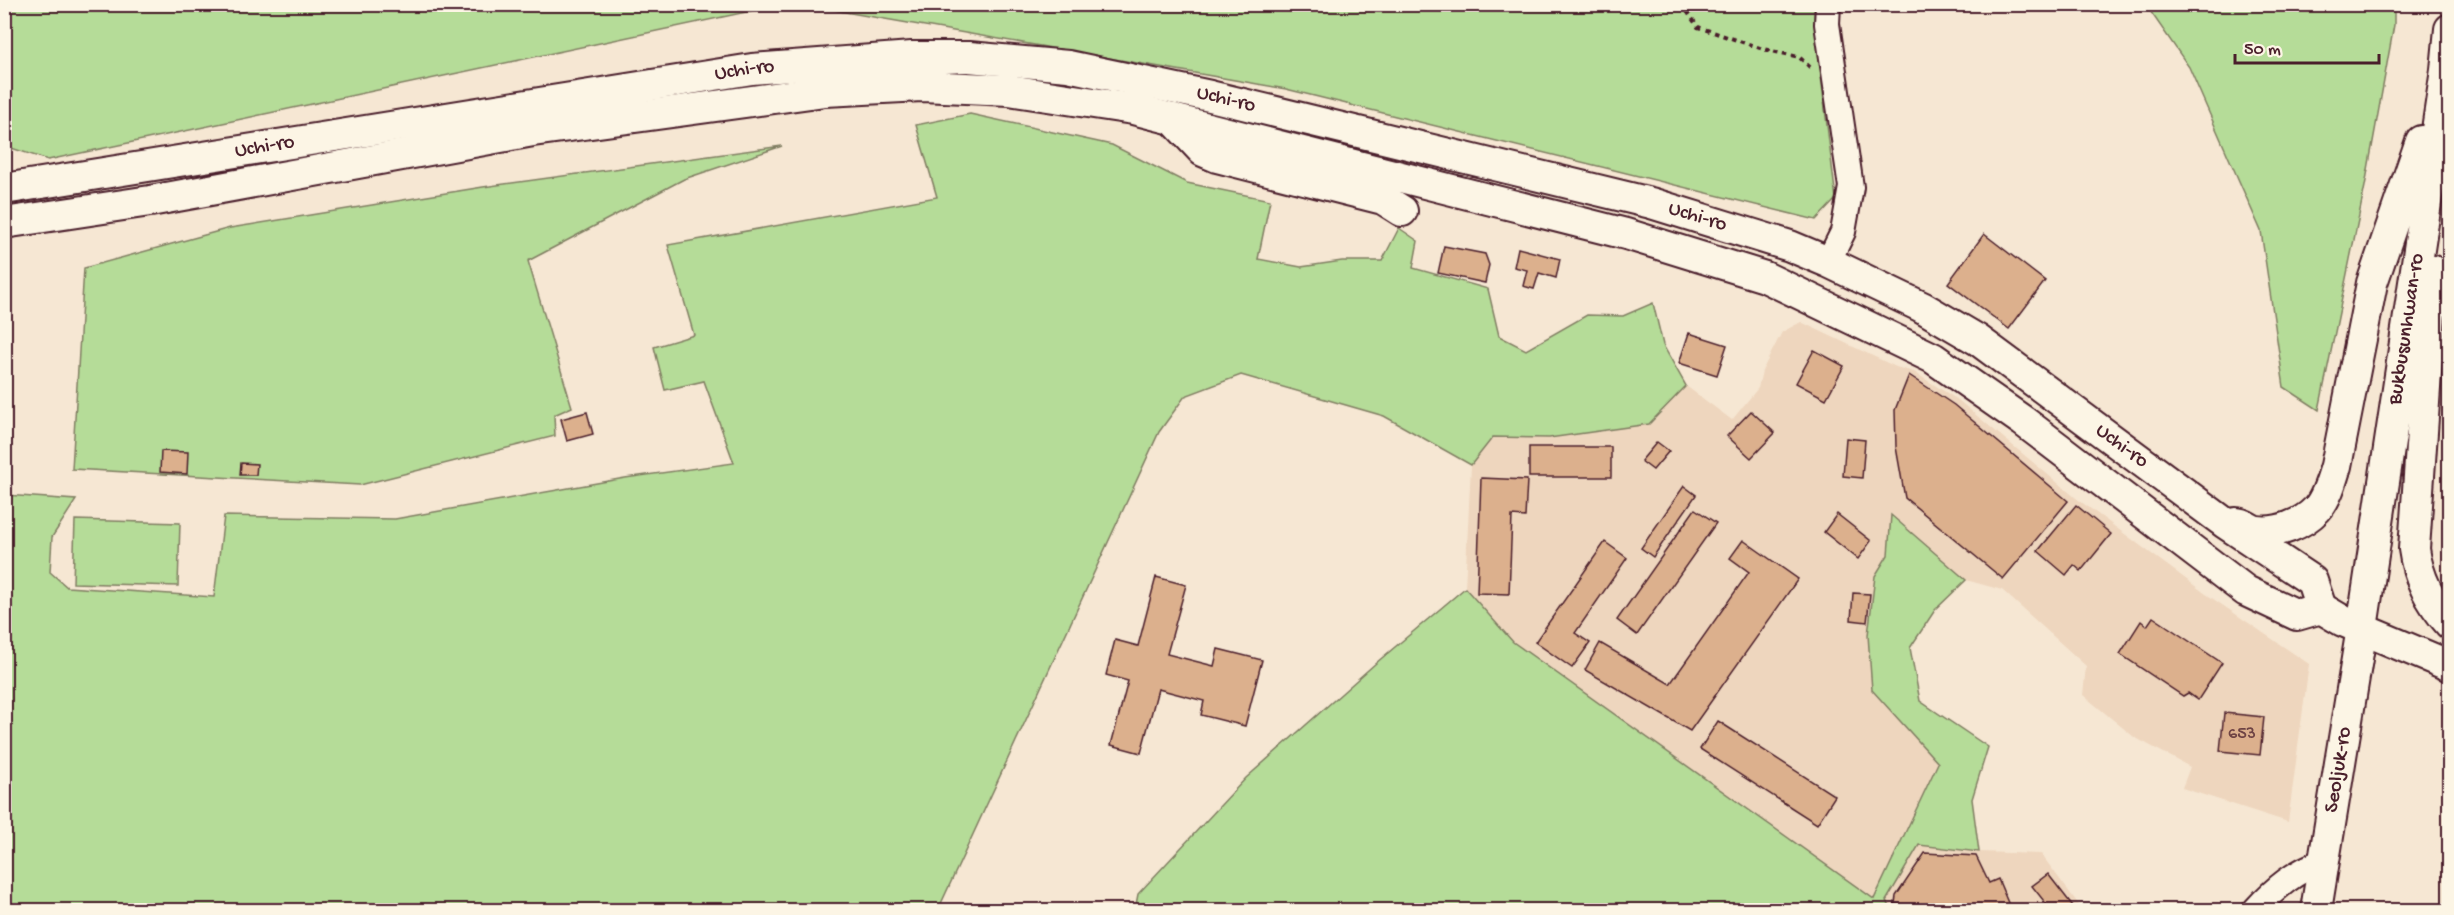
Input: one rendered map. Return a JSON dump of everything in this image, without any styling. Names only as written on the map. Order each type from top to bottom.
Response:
[{"type":"main road","name":"Bukbusunhwan-ro","points":[[2362,628],[2446,70],[2450,29]]},
{"type":"main road","name":"Uchi-ro","points":[[4,189],[752,69],[912,57],[969,57],[1068,66],[1210,96],[1399,144],[1651,203],[1790,246],[1828,262],[1922,307],[1978,340],[2225,523],[2312,581],[2321,608],[2296,615],[2246,591],[2023,422],[1933,358],[1765,277],[1626,234],[1133,109],[1009,90],[922,86],[825,91],[533,131],[150,201],[4,224]]},
{"type":"main road","points":[[2225,523],[2244,523],[2255,531],[2280,530],[2297,524],[2318,508],[2330,485],[2336,465],[2372,283],[2446,70]]},
{"type":"main road","points":[[2446,70],[2414,549],[2417,571],[2426,590],[2450,624]]},
{"type":"main road","points":[[1173,119],[1203,151],[1217,157],[1383,200],[1402,211]]},
{"type":"main road","points":[[51,216],[46,210],[47,201],[55,197],[100,189],[116,171]]},
{"type":"main road","points":[[2321,608],[2450,666]]},
{"type":"main road","name":"Seoljuk-ro","points":[[2316,910],[2362,628]]},
{"type":"street","points":[[1828,4],[1827,24],[1851,187],[1843,232],[1828,262]]},
{"type":"street","points":[[2254,910],[2296,872],[2324,861]]},
{"type":"path","points":[[1682,4],[1698,27],[1763,49],[1799,57],[1837,90]]},
{"type":"path","points":[[2450,515],[2450,531]]},
{"type":"shaded area","points":[[1801,322],[1896,367],[1914,372],[1958,400],[2076,498],[2206,594],[2309,664],[2288,822],[2182,788],[2190,767],[2134,737],[2083,695],[2086,666],[2002,590],[1966,580],[1892,515],[1888,555],[1875,576],[1868,635],[1872,690],[1938,763],[1874,899],[1513,642],[1465,588],[1471,465],[1493,437],[1549,438],[1649,424],[1686,386],[1732,420],[1758,388],[1762,371],[1782,332]]},
{"type":"shaded area","points":[[1919,845],[1979,852],[2041,854],[2082,909],[2151,906],[2175,910],[1893,910],[1885,901]]},
{"type":"green space","points":[[5,4],[779,5],[48,160],[5,146]]},
{"type":"green space","points":[[805,5],[1815,5],[1814,19],[1836,199],[1816,220],[1286,89]]},
{"type":"green space","points":[[2146,5],[2394,5],[2394,25],[2365,186],[2319,410],[2284,387],[2261,231],[2189,67]]},
{"type":"green space","points":[[970,114],[1112,145],[1187,183],[1270,200],[1258,259],[1301,267],[1342,261],[1382,261],[1399,228],[1418,241],[1413,268],[1488,289],[1499,336],[1526,350],[1587,315],[1623,316],[1653,303],[1663,345],[1686,386],[1649,424],[1549,438],[1493,437],[1471,465],[1384,416],[1241,375],[1185,396],[1159,432],[938,910],[5,910],[5,495],[76,500],[52,537],[50,572],[67,587],[214,597],[224,516],[395,519],[625,478],[734,463],[704,381],[665,390],[654,347],[694,335],[668,245],[937,197],[916,125]]},
{"type":"green space","points":[[782,146],[684,179],[528,261],[572,407],[554,415],[555,436],[360,485],[72,469],[84,268],[230,228],[483,187]]},
{"type":"green space","points":[[1891,515],[1966,580],[1935,610],[1910,648],[1920,701],[1988,747],[1972,799],[1979,852],[1919,845],[1886,901],[1893,910],[1135,910],[1138,894],[1246,778],[1465,588],[1513,642],[1874,899],[1938,763],[1872,690],[1868,635],[1875,576],[1888,555]]},
{"type":"green space","points":[[75,520],[180,523],[178,586],[73,583]]},
{"type":"building","points":[[1984,234],[2045,281],[2009,329],[1948,283]]},
{"type":"building","points":[[1444,246],[1485,254],[1489,265],[1485,283],[1438,273]]},
{"type":"building","points":[[1518,248],[1560,259],[1556,278],[1539,273],[1534,289],[1523,286],[1527,270],[1514,267]]},
{"type":"building","points":[[1689,333],[1727,345],[1717,375],[1679,363]]},
{"type":"building","points":[[1814,350],[1844,366],[1826,399],[1796,383]]},
{"type":"building","points":[[1909,375],[1954,405],[2068,501],[2003,579],[1905,498],[1896,447],[1895,410]]},
{"type":"building","points":[[1751,411],[1775,433],[1751,458],[1727,436]]},
{"type":"building","points":[[587,412],[593,434],[567,441],[561,419]]},
{"type":"building","points":[[1846,438],[1865,440],[1862,478],[1843,476]]},
{"type":"building","points":[[1657,442],[1669,451],[1653,470],[1641,461]]},
{"type":"building","points":[[1529,447],[1611,447],[1611,477],[1529,477]]},
{"type":"building","points":[[161,451],[188,452],[187,474],[160,472]]},
{"type":"building","points":[[241,463],[257,464],[256,475],[240,475]]},
{"type":"building","points":[[1481,478],[1527,480],[1525,517],[1512,516],[1509,594],[1477,593]]},
{"type":"building","points":[[1684,486],[1696,495],[1653,557],[1641,548]]},
{"type":"building","points":[[2076,505],[2111,534],[2081,571],[2074,565],[2066,575],[2038,551]]},
{"type":"building","points":[[1695,509],[1716,523],[1637,635],[1617,620]]},
{"type":"building","points":[[1837,514],[1871,541],[1858,559],[1824,532]]},
{"type":"building","points":[[1743,540],[1798,579],[1690,731],[1585,670],[1600,643],[1670,684],[1749,572],[1730,558]]},
{"type":"building","points":[[1605,542],[1627,558],[1575,633],[1590,643],[1572,668],[1535,642]]},
{"type":"building","points":[[1156,577],[1186,585],[1167,654],[1214,666],[1218,649],[1262,660],[1245,726],[1201,715],[1204,701],[1158,689],[1141,753],[1111,745],[1128,681],[1106,675],[1115,640],[1138,646]]},
{"type":"building","points":[[1853,593],[1870,594],[1867,622],[1851,620]]},
{"type":"building","points":[[2153,617],[2222,663],[2198,700],[2188,693],[2183,696],[2120,654],[2141,621],[2147,626]]},
{"type":"building","points":[[2224,713],[2264,717],[2260,755],[2220,751]]},
{"type":"building","points":[[1718,721],[1835,796],[1817,824],[1700,749]]},
{"type":"building","points":[[1925,853],[1976,856],[1989,883],[1998,879],[2011,910],[1895,904],[1896,896]]},
{"type":"building","points":[[2048,874],[2076,910],[2051,910],[2032,886]]}]
